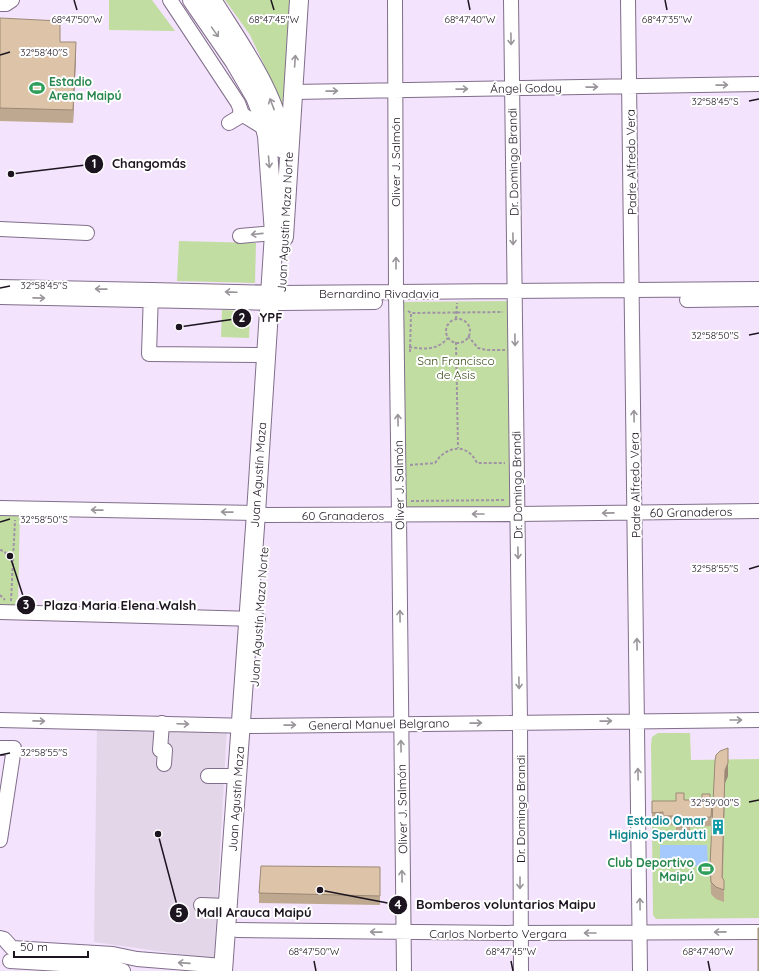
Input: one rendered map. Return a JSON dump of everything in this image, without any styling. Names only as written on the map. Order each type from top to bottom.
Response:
[{"type":"main road","name":"Juan Agustín Maza","points":[[192,0],[234,61],[255,97],[262,112],[266,129],[274,232],[275,298],[266,354],[261,514]]},
{"type":"main road","points":[[212,0],[264,85],[276,114],[283,146],[286,198]]},
{"type":"main road","name":"Juan Agustín Maza Norte","points":[[226,969],[237,930],[246,726],[253,619],[275,298],[286,198],[299,0]]},
{"type":"main road","name":"Juan Agustín Maza","points":[[226,969],[227,906],[238,776],[246,726]]},
{"type":"street","points":[[0,4],[6,4],[12,0]]},
{"type":"street","points":[[170,0],[238,103],[241,111],[239,117],[229,123]]},
{"type":"street","name":"Oliver J. Salmón","points":[[395,0],[394,90],[404,971]]},
{"type":"street","name":"Dr. Domingo Brandi","points":[[511,0],[520,722],[521,971]]},
{"type":"street","name":"Padre Alfredo Vera","points":[[628,0],[633,295],[640,971]]},
{"type":"street","name":"Ángel Godoy","points":[[293,92],[759,84]]},
{"type":"street","points":[[240,113],[266,129]]},
{"type":"street","points":[[0,229],[87,233]]},
{"type":"street","points":[[240,236],[274,232]]},
{"type":"street","name":"Bernardino Rivadavia","points":[[0,288],[150,295],[275,298],[633,295],[759,289]]},
{"type":"street","points":[[150,295],[149,354],[266,354]]},
{"type":"street","name":"Bernardino Rivadavia","points":[[0,297],[150,295]]},
{"type":"street","name":"Bernardino Rivadavia","points":[[633,295],[759,299]]},
{"type":"street","name":"Bernardino Rivadavia","points":[[396,297],[457,307],[514,296]]},
{"type":"street","name":"60 Granaderos","points":[[0,508],[261,514],[400,515],[759,511]]},
{"type":"street","points":[[4,607],[253,619]]},
{"type":"street","name":"General Manuel Belgrano","points":[[0,720],[246,726],[759,720]]},
{"type":"street","points":[[162,723],[163,755]]},
{"type":"street","points":[[0,748],[14,748],[0,840]]},
{"type":"street","points":[[208,776],[238,776]]},
{"type":"street","points":[[201,906],[227,906]]},
{"type":"street","name":"Carlos Norberto Vergara","points":[[237,930],[403,933],[759,932]]},
{"type":"street","points":[[0,938],[4,939],[8,959]]},
{"type":"street","points":[[8,959],[113,954],[137,959],[226,969]]},
{"type":"street","points":[[8,959],[111,968],[123,971]]},
{"type":"path","points":[[456,320],[457,307]]},
{"type":"path","points":[[410,355],[411,313],[457,307],[506,312]]},
{"type":"path","points":[[463,320],[468,323],[470,328],[468,336],[463,341],[456,342],[448,338],[446,326],[449,322],[463,320]]},
{"type":"path","points":[[468,336],[478,348],[486,350],[506,350],[506,344]]},
{"type":"path","points":[[410,347],[434,348],[442,344],[448,338]]},
{"type":"path","points":[[456,342],[458,448]]},
{"type":"path","points":[[407,466],[423,463],[435,463],[443,454],[458,448],[468,451],[474,456],[477,463],[506,463]]},
{"type":"path","points":[[406,501],[506,500],[506,493]]},
{"type":"path","points":[[4,607],[11,602],[15,519],[9,519]]},
{"type":"path","points":[[0,550],[4,551],[13,563]]},
{"type":"path","points":[[0,595],[4,607]]},
{"type":"path","points":[[0,602],[4,607]]},
{"type":"shaded area","points":[[97,724],[227,727],[214,959],[94,942]]},
{"type":"green space","points":[[109,0],[152,0],[175,31],[109,30]]},
{"type":"green space","points":[[225,0],[290,0],[283,105],[250,35]]},
{"type":"green space","points":[[179,241],[256,243],[255,283],[177,281]]},
{"type":"green space","name":"San Francisco de Asis","points":[[514,301],[517,514],[399,515],[396,302]]},
{"type":"green space","points":[[222,310],[250,311],[249,338],[221,337]]},
{"type":"green space","points":[[0,508],[20,508],[18,605],[0,605]]},
{"type":"green space","name":"Club Deportivo Maipú","points":[[658,733],[690,733],[691,760],[759,759],[759,918],[656,919],[653,915],[651,744],[652,737]]},
{"type":"water","points":[[660,845],[707,845],[708,866],[660,867]]},
{"type":"building","name":"Estadio Arena Maipú","points":[[0,18],[60,21],[60,42],[76,42],[73,110],[0,108]]},
{"type":"building","name":"Estadio Omar Higinio Sperdutti","points":[[728,748],[728,763],[725,770],[722,877],[724,880],[724,890],[716,887],[711,882],[710,865],[715,761],[716,755],[720,751]]},
{"type":"building","points":[[676,793],[684,793],[684,800],[694,800],[694,803],[702,802],[702,794],[710,794],[710,802],[712,802],[711,817],[689,818],[690,825],[676,826],[676,816],[663,816],[663,812],[652,813],[652,801],[676,801]]},
{"type":"building","points":[[261,866],[380,867],[380,896],[259,893]]},
{"type":"building","points":[[759,928],[759,971],[758,971]]},
{"type":"place","name":"Estadio Arena Maipú","points":[[37,88]]},
{"type":"place","name":"Changomás","points":[[11,174]]},
{"type":"place","name":"YPF","points":[[179,327]]},
{"type":"place","name":"Plaza Maria Elena Walsh","points":[[10,556]]},
{"type":"place","name":"Estadio Omar Higinio Sperdutti","points":[[718,827]]},
{"type":"place","name":"Mall Arauca Maipú","points":[[158,834]]},
{"type":"place","name":"Club Deportivo Maipú","points":[[706,869]]},
{"type":"place","name":"Bomberos voluntarios Maipu","points":[[320,890]]}]
